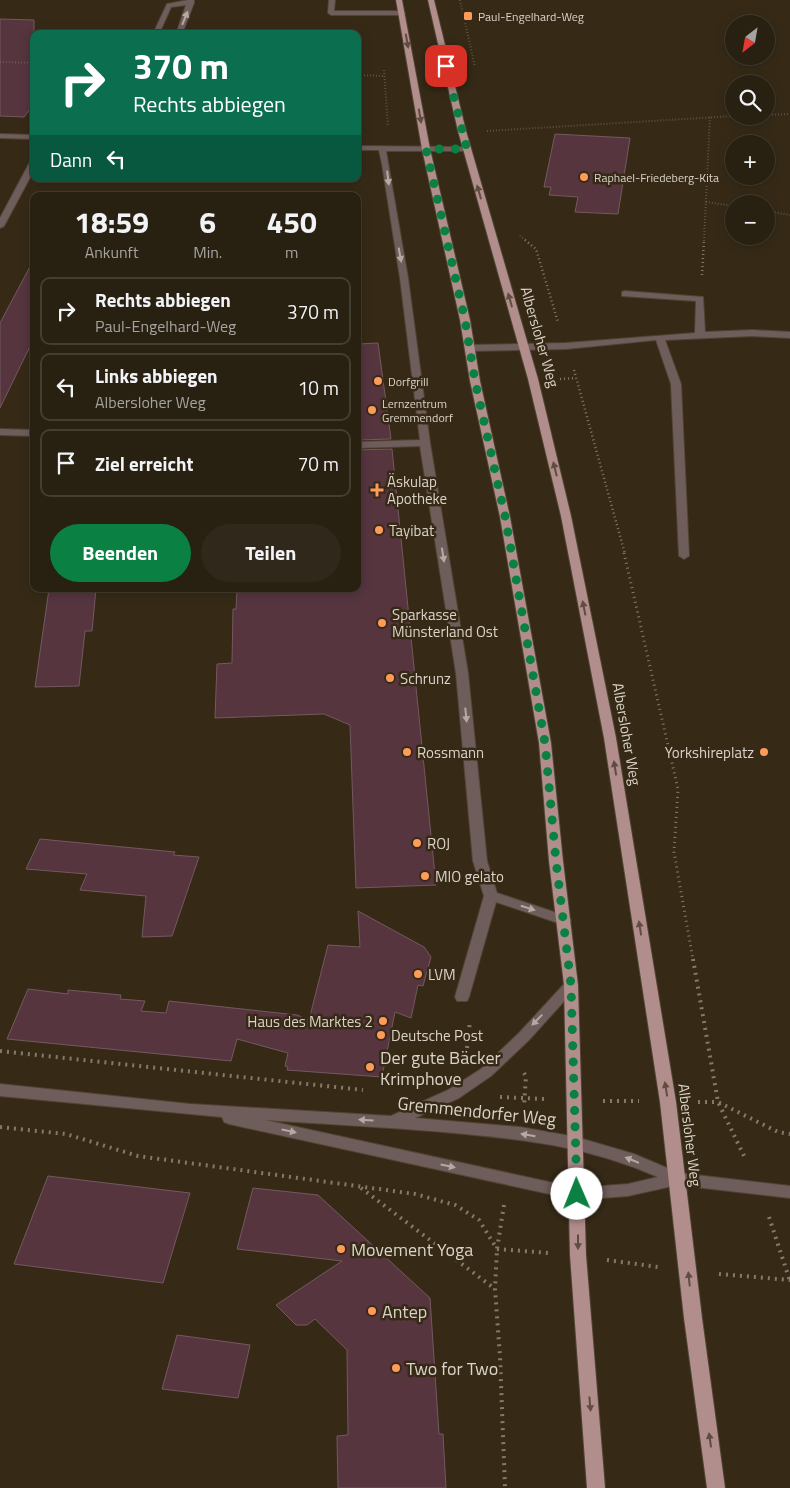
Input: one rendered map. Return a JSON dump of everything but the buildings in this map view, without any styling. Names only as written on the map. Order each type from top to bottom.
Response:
[{"type":"main road","points":[[399,0],[426,149],[505,516],[545,743],[556,861],[571,985],[578,1255],[596,1488]]},
{"type":"main road","name":"Albersloher Weg","points":[[431,0],[467,149],[523,347],[566,516],[610,738],[668,1102],[716,1488]]},
{"type":"street","points":[[332,0],[331,13],[402,13]]},
{"type":"street","points":[[158,30],[169,5],[191,1]]},
{"type":"street","points":[[180,30],[191,1]]},
{"type":"street","points":[[0,136],[30,137]]},
{"type":"street","points":[[361,148],[467,149]]},
{"type":"street","points":[[382,149],[404,278],[425,443],[462,673],[480,861],[491,896],[462,997]]},
{"type":"street","points":[[0,226],[30,170]]},
{"type":"street","points":[[626,294],[700,298],[700,335]]},
{"type":"street","points":[[470,348],[566,346],[700,335],[752,333],[790,335]]},
{"type":"street","points":[[659,337],[676,384],[684,556]]},
{"type":"street","points":[[0,432],[30,433]]},
{"type":"street","points":[[361,445],[425,443]]},
{"type":"street","points":[[491,896],[564,920]]},
{"type":"street","points":[[393,1122],[463,1089],[474,1081],[502,1058],[571,985]]},
{"type":"street","name":"Gremmendorfer Weg","points":[[0,1090],[190,1110],[393,1122],[520,1134],[576,1142],[628,1158],[677,1179]]},
{"type":"street","name":"Gremmendorfer Weg","points":[[190,1110],[577,1194],[628,1190],[677,1179]]},
{"type":"street","points":[[677,1179],[790,1192]]},
{"type":"path","points":[[460,0],[477,75]]},
{"type":"path","points":[[0,62],[30,63]]},
{"type":"path","points":[[361,75],[383,76]]},
{"type":"path","points":[[775,115],[790,114]]},
{"type":"path","points":[[490,130],[725,116]]},
{"type":"path","points":[[700,298],[710,117]]},
{"type":"path","points":[[488,121],[492,140]]},
{"type":"path","points":[[706,202],[725,205]]},
{"type":"path","points":[[775,212],[790,215]]},
{"type":"path","points":[[497,1249],[578,1255],[688,1272],[790,1280],[759,1188],[718,1102],[674,852],[678,789],[625,555],[577,378],[536,249],[516,231]]},
{"type":"path","points":[[463,1052],[467,1048]]},
{"type":"path","points":[[0,1051],[365,1090]]},
{"type":"path","points":[[0,1126],[66,1134],[138,1156],[360,1188],[415,1194],[455,1205],[479,1220],[497,1249],[495,1289],[500,1357],[505,1488]]},
{"type":"path","points":[[360,1188],[495,1289]]},
{"type":"place","name":"Paul-Engelhard-Weg","points":[[468,16]]},
{"type":"place","name":"Raphael-Friedeberg-Kita","points":[[584,177]]},
{"type":"place","name":"Dorfgrill","points":[[378,381]]},
{"type":"place","name":"Lernzentrum Gremmendorf","points":[[372,410]]},
{"type":"place","name":"Äskulap Apotheke","points":[[377,490]]},
{"type":"place","name":"Tayibat","points":[[379,530]]},
{"type":"place","name":"Sparkasse Münsterland Ost","points":[[382,623]]},
{"type":"place","name":"Schrunz","points":[[390,678]]},
{"type":"place","name":"Rossmann","points":[[407,752]]},
{"type":"place","name":"Yorkshireplatz","points":[[764,752]]},
{"type":"place","name":"ROJ","points":[[417,843]]},
{"type":"place","name":"MIO gelato","points":[[425,876]]},
{"type":"place","name":"LVM","points":[[418,974]]},
{"type":"place","name":"Haus des Marktes 2","points":[[383,1021]]},
{"type":"place","name":"Deutsche Post","points":[[381,1035]]},
{"type":"place","name":"Der gute Bäcker Krimphove","points":[[370,1067]]},
{"type":"place","name":"Movement Yoga","points":[[341,1249]]},
{"type":"place","name":"Antep","points":[[372,1311]]},
{"type":"place","name":"Two for Two","points":[[396,1368]]},
{"type":"route","points":[[446,66],[467,149],[426,149],[465,320],[475,381],[505,516],[545,743],[556,861],[571,985],[577,1194]]}]
